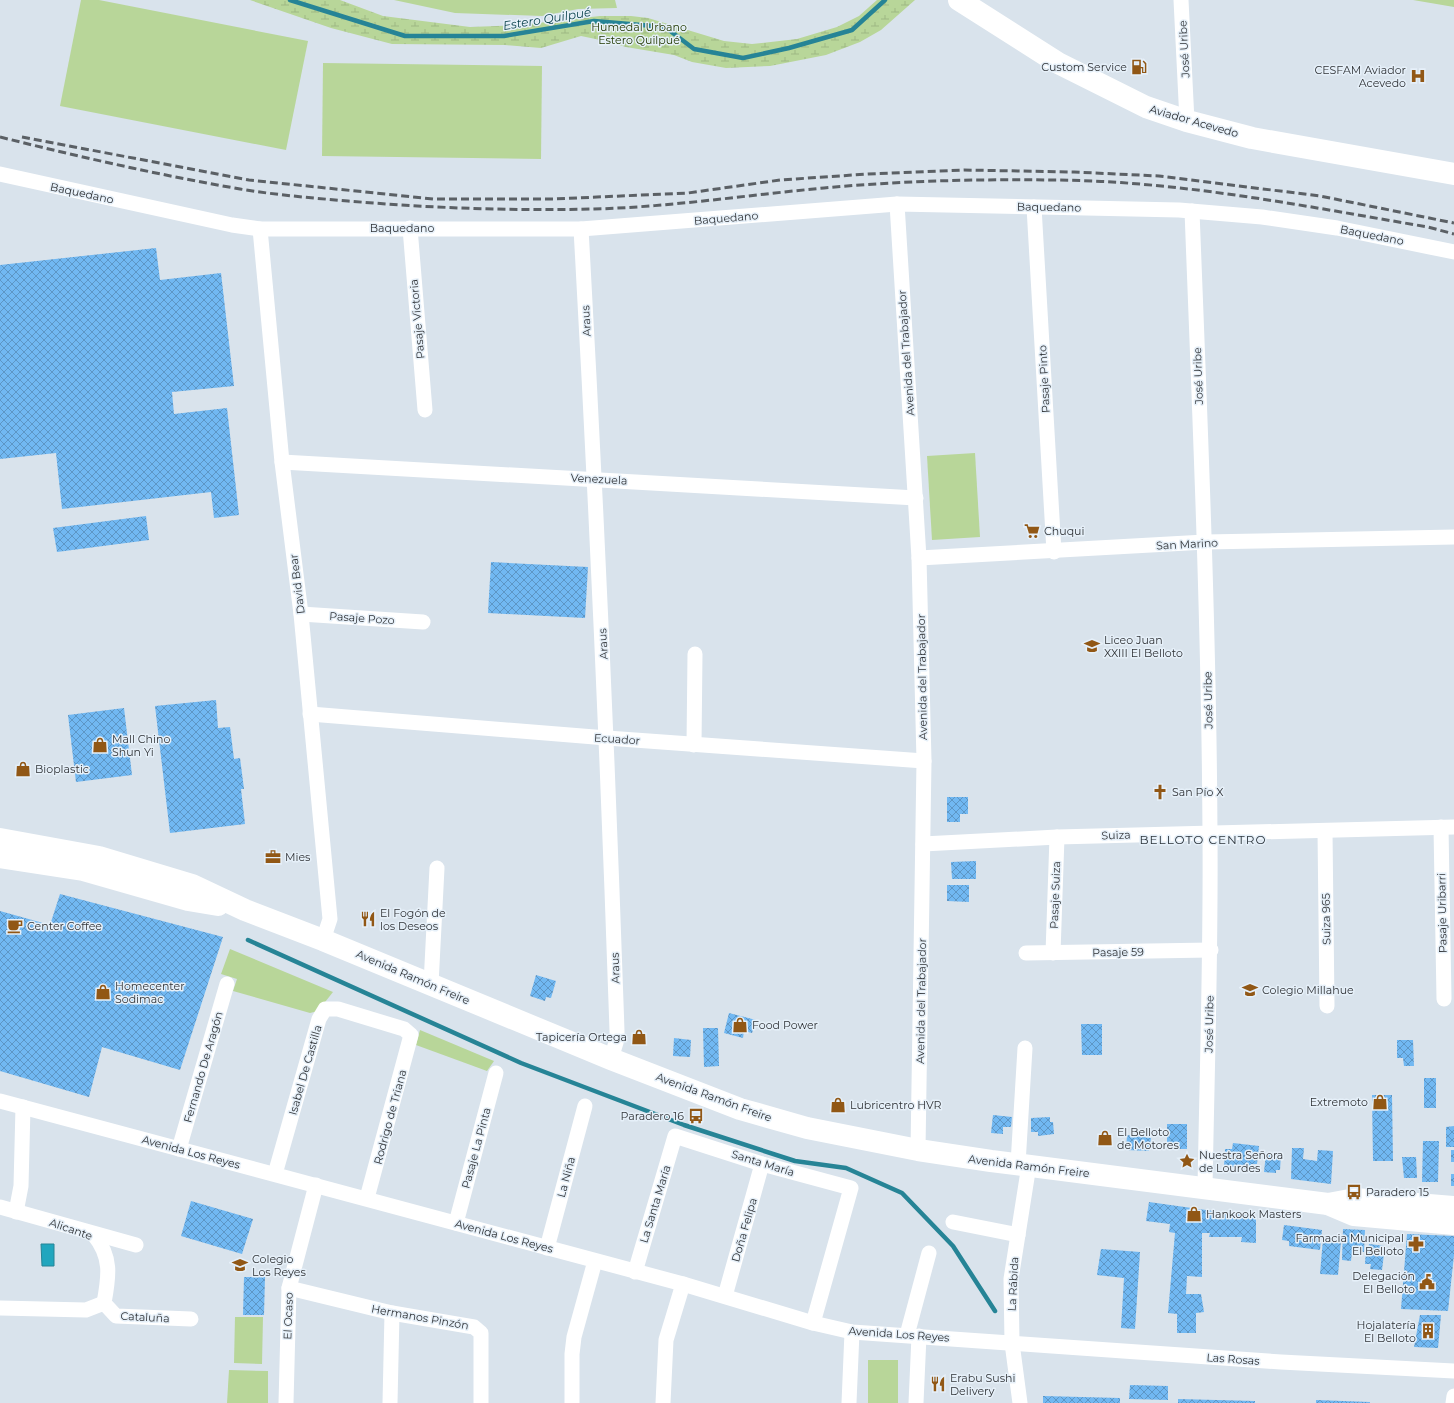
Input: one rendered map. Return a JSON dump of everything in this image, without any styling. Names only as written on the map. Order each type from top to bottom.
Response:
[{"type":"main road","name":"Aviador Acevedo","points":[[959,0],[1058,63],[1099,85],[1146,107],[1187,121],[1252,138],[1454,174]]},
{"type":"main road","name":"Avenida Ramón Freire","points":[[0,839],[99,857],[192,885],[245,910],[323,940],[611,1059],[740,1109],[807,1128],[918,1150],[1328,1204],[1354,1215],[1454,1224]]},
{"type":"main road","name":"Avenida Ramón Freire","points":[[0,857],[83,870],[188,900],[245,910]]},
{"type":"main road","name":"Avenida Ramón Freire","points":[[1328,1204],[1355,1199],[1454,1207]]},
{"type":"street","name":"José Uribe","points":[[1181,0],[1187,121]]},
{"type":"street","name":"Baquedano","points":[[0,174],[232,225],[260,229],[581,229],[897,204],[1192,211],[1262,217],[1337,228],[1454,252]]},
{"type":"street","name":"Avenida del Trabajador","points":[[897,204],[919,558],[924,761],[918,1150]]},
{"type":"street","name":"Pasaje Pinto","points":[[1034,207],[1054,552]]},
{"type":"street","name":"José Uribe","points":[[1192,211],[1205,542],[1210,832],[1210,950],[1205,1189]]},
{"type":"street","name":"Pasaje Victoria","points":[[410,228],[424,410]]},
{"type":"street","name":"David Bear","points":[[260,229],[282,462],[301,614],[330,919],[323,940]]},
{"type":"street","name":"Araus","points":[[581,229],[595,478],[607,738],[617,1031],[617,1039],[611,1059]]},
{"type":"street","name":"Venezuela","points":[[282,462],[595,478],[916,498]]},
{"type":"street","name":"San Marino","points":[[919,558],[1054,552],[1205,542],[1454,537]]},
{"type":"street","name":"Pasaje Pozo","points":[[301,614],[423,622]]},
{"type":"street","points":[[694,745],[695,654]]},
{"type":"street","name":"Ecuador","points":[[310,714],[694,745],[924,761]]},
{"type":"street","name":"Suiza","points":[[923,844],[1057,837],[1210,832],[1325,831],[1447,827]]},
{"type":"street","name":"Pasaje Uribarri","points":[[1444,999],[1447,827]]},
{"type":"street","name":"Suiza 965","points":[[1325,831],[1327,1006]]},
{"type":"street","name":"Pasaje Suiza","points":[[1053,952],[1057,837]]},
{"type":"street","points":[[431,984],[436,868]]},
{"type":"street","name":"Pasaje 59","points":[[1026,953],[1210,950]]},
{"type":"street","name":"Fernando De Aragón","points":[[179,1149],[227,984]]},
{"type":"street","name":"Isabel De Castilla","points":[[275,1174],[320,1019],[325,1009],[338,1010],[404,1029],[411,1035]]},
{"type":"street","name":"Rodrigo de Triana","points":[[367,1198],[411,1035]]},
{"type":"street","name":"La Rábida","points":[[1020,1403],[1012,1343],[1011,1279],[1018,1235],[1024,1165],[1025,1048]]},
{"type":"street","name":"Pasaje La Pinta","points":[[456,1223],[496,1073]]},
{"type":"street","name":"Avenida Los Reyes","points":[[0,1101],[367,1198],[683,1284],[814,1323],[852,1332],[1012,1343]]},
{"type":"street","name":"La Niña","points":[[547,1248],[585,1106]]},
{"type":"street","points":[[16,1212],[21,1186],[23,1107]]},
{"type":"street","name":"Santa María","points":[[676,1136],[762,1164],[851,1188],[814,1323]]},
{"type":"street","name":"La Santa María","points":[[635,1272],[676,1136]]},
{"type":"street","name":"Doña Felipa","points":[[725,1296],[762,1164]]},
{"type":"street","name":"El Ocaso","points":[[286,1403],[289,1288],[316,1185]]},
{"type":"street","name":"Alicante","points":[[0,1208],[94,1235],[104,1247],[109,1275],[104,1303]]},
{"type":"street","points":[[954,1222],[1018,1235]]},
{"type":"street","points":[[94,1235],[136,1245]]},
{"type":"street","points":[[916,1403],[913,1335],[929,1253]]},
{"type":"street","points":[[572,1403],[572,1354],[574,1337],[595,1261]]},
{"type":"street","points":[[663,1403],[666,1340],[683,1284]]},
{"type":"street","name":"Hermanos Pinzón","points":[[289,1288],[392,1312],[474,1326],[481,1333],[481,1403]]},
{"type":"street","points":[[0,1308],[86,1310],[104,1303]]},
{"type":"street","name":"Cataluña","points":[[104,1303],[116,1316],[191,1319]]},
{"type":"street","points":[[390,1403],[392,1312]]},
{"type":"street","points":[[849,1403],[852,1332]]},
{"type":"street","name":"Las Rosas","points":[[1012,1343],[1281,1362],[1454,1371]]},
{"type":"street","points":[[1453,1403],[1454,1396]]},
{"type":"green space","points":[[81,0],[99,0],[308,41],[286,150],[60,106]]},
{"type":"green space","name":"Humedal Urbano Estero Quilpué","points":[[250,0],[340,0],[383,16],[470,27],[520,25],[600,16],[631,16],[648,18],[724,41],[752,44],[797,39],[837,27],[859,16],[877,0],[915,0],[881,30],[860,42],[826,55],[770,66],[726,68],[692,62],[674,55],[626,47],[581,36],[541,48],[505,45],[392,44],[331,28]]},
{"type":"green space","points":[[394,0],[615,0],[617,8],[578,9],[542,16],[455,13]]},
{"type":"green space","points":[[1413,0],[1454,0],[1454,7]]},
{"type":"green space","points":[[323,63],[542,66],[541,159],[322,156]]},
{"type":"green space","points":[[975,453],[980,537],[932,540],[927,456]]},
{"type":"green space","points":[[230,949],[333,992],[318,1011],[310,1013],[233,991],[237,979],[221,974]]},
{"type":"green space","points":[[420,1030],[494,1061],[487,1071],[416,1045]]},
{"type":"green space","points":[[235,1317],[263,1317],[262,1364],[234,1363]]},
{"type":"green space","points":[[868,1360],[898,1360],[898,1403],[868,1403]]},
{"type":"green space","points":[[229,1370],[268,1371],[268,1403],[227,1403]]},
{"type":"water","points":[[41,1244],[54,1244],[54,1266],[42,1266]]},
{"type":"building","points":[[156,248],[160,280],[221,273],[234,386],[172,392],[174,414],[227,408],[239,515],[214,518],[211,492],[62,509],[56,453],[0,459],[0,265]]},
{"type":"building","points":[[146,516],[149,540],[57,552],[53,528]]},
{"type":"building","points":[[491,562],[588,567],[585,618],[488,613]]},
{"type":"building","points":[[216,700],[218,728],[230,727],[234,759],[240,758],[244,789],[241,789],[245,824],[170,833],[155,706]]},
{"type":"building","name":"Mall Chino Shun Yi","points":[[124,708],[132,775],[76,782],[68,715]]},
{"type":"building","points":[[947,797],[968,797],[968,814],[960,814],[960,822],[947,822]]},
{"type":"building","points":[[976,861],[976,879],[952,879],[951,862]]},
{"type":"building","points":[[947,885],[969,885],[969,902],[947,901]]},
{"type":"building","name":"Homecenter Sodimac","points":[[60,894],[223,937],[180,1070],[102,1047],[89,1097],[0,1071],[0,911],[50,925]]},
{"type":"building","points":[[536,975],[556,981],[551,998],[546,997],[545,1001],[530,996]]},
{"type":"building","name":"Food Power","points":[[729,1013],[756,1020],[752,1033],[744,1031],[743,1038],[724,1033]]},
{"type":"building","points":[[1081,1024],[1102,1024],[1102,1055],[1082,1055]]},
{"type":"building","points":[[703,1028],[718,1028],[719,1066],[704,1067]]},
{"type":"building","points":[[674,1038],[691,1040],[690,1057],[673,1056]]},
{"type":"building","points":[[1397,1040],[1413,1040],[1414,1066],[1404,1066],[1403,1058],[1397,1058]]},
{"type":"building","points":[[1424,1078],[1436,1078],[1436,1108],[1424,1108]]},
{"type":"building","points":[[1372,1095],[1392,1095],[1393,1161],[1373,1161]]},
{"type":"building","points":[[993,1115],[1012,1117],[1011,1127],[1003,1127],[1003,1134],[991,1133]]},
{"type":"building","points":[[1050,1117],[1050,1122],[1053,1122],[1054,1134],[1038,1136],[1038,1132],[1031,1132],[1031,1118]]},
{"type":"building","points":[[1167,1124],[1187,1124],[1187,1149],[1167,1149]]},
{"type":"building","points":[[1454,1126],[1454,1147],[1446,1147],[1446,1127]]},
{"type":"building","points":[[1127,1135],[1151,1138],[1149,1151],[1126,1150]]},
{"type":"building","points":[[1423,1141],[1439,1141],[1438,1182],[1422,1182]]},
{"type":"building","points":[[1233,1143],[1259,1146],[1257,1164],[1251,1164],[1251,1169],[1224,1166],[1225,1149],[1232,1149]]},
{"type":"building","points":[[1292,1148],[1304,1148],[1303,1159],[1317,1161],[1318,1150],[1333,1151],[1331,1184],[1291,1179]]},
{"type":"building","points":[[1451,1150],[1454,1150],[1454,1162],[1451,1162]]},
{"type":"building","points":[[1266,1153],[1281,1154],[1280,1170],[1276,1170],[1276,1173],[1264,1172]]},
{"type":"building","points":[[1402,1157],[1416,1157],[1417,1178],[1404,1178]]},
{"type":"building","points":[[1451,1174],[1454,1174],[1454,1186],[1451,1186]]},
{"type":"building","points":[[191,1201],[253,1219],[242,1254],[181,1236]]},
{"type":"building","points":[[1149,1202],[1256,1217],[1256,1243],[1241,1242],[1242,1237],[1209,1237],[1210,1233],[1202,1233],[1202,1277],[1187,1276],[1186,1294],[1201,1294],[1204,1312],[1196,1313],[1196,1333],[1177,1333],[1177,1314],[1168,1313],[1175,1233],[1169,1232],[1170,1224],[1146,1221]]},
{"type":"building","points":[[1284,1225],[1322,1230],[1320,1250],[1289,1246],[1289,1241],[1282,1240]]},
{"type":"building","points":[[1343,1229],[1365,1230],[1364,1252],[1352,1252],[1351,1261],[1342,1260]]},
{"type":"building","name":"Delegación El Belloto","points":[[1407,1234],[1454,1236],[1454,1255],[1448,1311],[1401,1309]]},
{"type":"building","points":[[1323,1239],[1341,1241],[1338,1275],[1320,1274]]},
{"type":"building","points":[[1369,1244],[1385,1246],[1382,1270],[1370,1269],[1371,1264],[1365,1264],[1366,1249],[1368,1249]]},
{"type":"building","points":[[1101,1249],[1140,1252],[1135,1329],[1121,1328],[1124,1278],[1097,1275]]},
{"type":"building","points":[[244,1277],[265,1277],[264,1315],[243,1315]]},
{"type":"building","name":"Hojalatería El Belloto","points":[[1420,1315],[1441,1315],[1438,1348],[1414,1347]]},
{"type":"building","points":[[1130,1385],[1168,1386],[1168,1400],[1129,1399]]},
{"type":"building","points":[[1043,1396],[1120,1398],[1120,1403],[1043,1403]]},
{"type":"building","points":[[1178,1399],[1255,1401],[1255,1403],[1178,1403]]},
{"type":"building","points":[[1316,1400],[1370,1402],[1370,1403],[1316,1403]]},
{"type":"waterway","name":"Estero Quilpué","points":[[290,0],[405,36],[504,36],[594,21],[665,27],[694,49],[743,58],[789,48],[852,30],[885,0]]},
{"type":"waterway","points":[[248,940],[521,1063],[684,1125],[795,1161],[846,1168],[902,1193],[953,1246],[995,1311]]},
{"type":"railway","points":[[0,137],[60,152],[180,178],[240,189],[294,196],[379,203],[440,207],[563,210],[623,208],[880,184],[992,180],[1096,181],[1192,189],[1287,203],[1428,227],[1454,234]]},
{"type":"railway","points":[[22,137],[249,180],[433,199],[553,199],[688,193],[780,180],[868,174],[964,170],[1074,172],[1159,176],[1320,196],[1454,223]]},
{"type":"place","name":"Custom Service","points":[[1139,67]]},
{"type":"place","name":"CESFAM Aviador Acevedo","points":[[1418,76]]},
{"type":"place","name":"Chuqui","points":[[1032,531]]},
{"type":"place","name":"Liceo Juan XXIII El Belloto","points":[[1092,646]]},
{"type":"place","name":"Mall Chino Shun Yi","points":[[100,745]]},
{"type":"place","name":"Bioplastic","points":[[23,769]]},
{"type":"place","name":"San Pío X","points":[[1160,792]]},
{"type":"place","name":"Mies","points":[[273,857]]},
{"type":"place","name":"El Fogón de los Deseos","points":[[368,919]]},
{"type":"place","name":"Center Coffee","points":[[15,926]]},
{"type":"place","name":"Colegio Millahue","points":[[1250,990]]},
{"type":"place","name":"Homecenter Sodimac","points":[[103,992]]},
{"type":"place","name":"Food Power","points":[[740,1025]]},
{"type":"place","name":"Tapicería Ortega","points":[[639,1037]]},
{"type":"place","name":"Extremoto","points":[[1380,1102]]},
{"type":"place","name":"Lubricentro HVR","points":[[838,1105]]},
{"type":"place","name":"Paradero 16","points":[[696,1116]]},
{"type":"place","name":"El Belloto de Motores","points":[[1105,1138]]},
{"type":"place","name":"Nuestra Señora de Lourdes","points":[[1187,1161]]},
{"type":"place","name":"Paradero 15","points":[[1354,1192]]},
{"type":"place","name":"Hankook Masters","points":[[1194,1214]]},
{"type":"place","name":"Farmacia Municipal El Belloto","points":[[1416,1244]]},
{"type":"place","name":"Colegio Los Reyes","points":[[240,1265]]},
{"type":"place","name":"Delegación El Belloto","points":[[1427,1282]]},
{"type":"place","name":"Hojalatería El Belloto","points":[[1428,1331]]},
{"type":"place","name":"Erabu Sushi Delivery","points":[[938,1384]]},
{"type":"district","name":"BELLOTO CENTRO","points":[[1203,840]]}]
